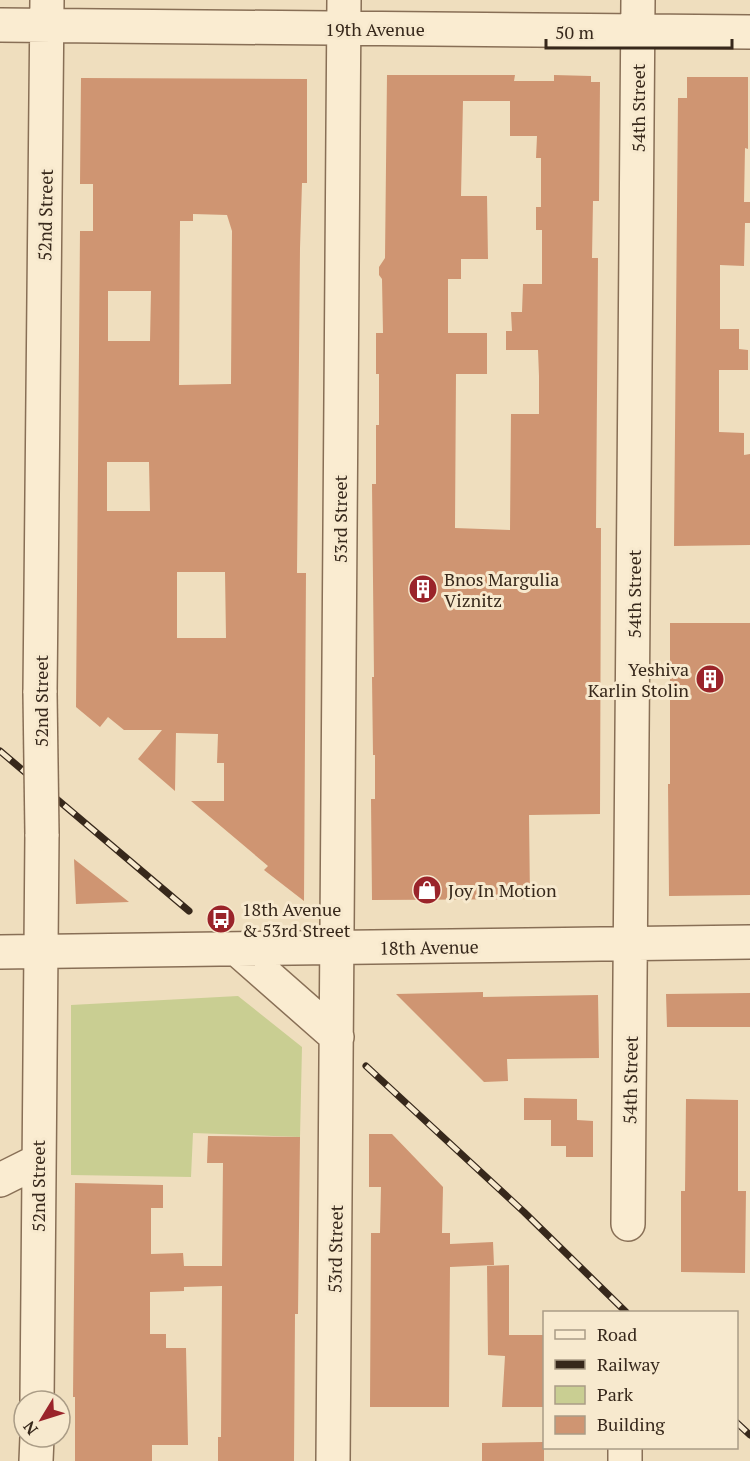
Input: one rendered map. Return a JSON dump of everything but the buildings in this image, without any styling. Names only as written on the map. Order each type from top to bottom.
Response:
[{"type":"street","name":"19th Avenue","points":[[0,25],[47,13],[638,16],[750,32]]},
{"type":"street","name":"52nd Street","points":[[37,1389],[42,834],[40,693],[47,13]]},
{"type":"street","name":"53rd Street","points":[[333,1461],[344,15]]},
{"type":"street","name":"54th Street","points":[[628,1224],[638,16]]},
{"type":"street","name":"18th Avenue","points":[[0,952],[750,942]]},
{"type":"street","points":[[237,949],[337,1037]]},
{"type":"street","points":[[0,1180],[38,1161]]},
{"type":"green space","points":[[238,996],[302,1047],[300,1137],[193,1133],[191,1177],[71,1175],[71,1005]]},
{"type":"railway","points":[[0,751],[189,911]]},
{"type":"railway","points":[[366,1066],[524,1212],[625,1311]]},
{"type":"railway","points":[[738,1424],[750,1435]]},
{"type":"place","name":"Bnos Margulia Viznitz","points":[[423,589]]},
{"type":"place","name":"Yeshiva Karlin Stolin","points":[[710,679]]},
{"type":"place","name":"Joy In Motion","points":[[427,890]]},
{"type":"place","name":"18th Avenue & 53rd Street","points":[[221,919]]}]
